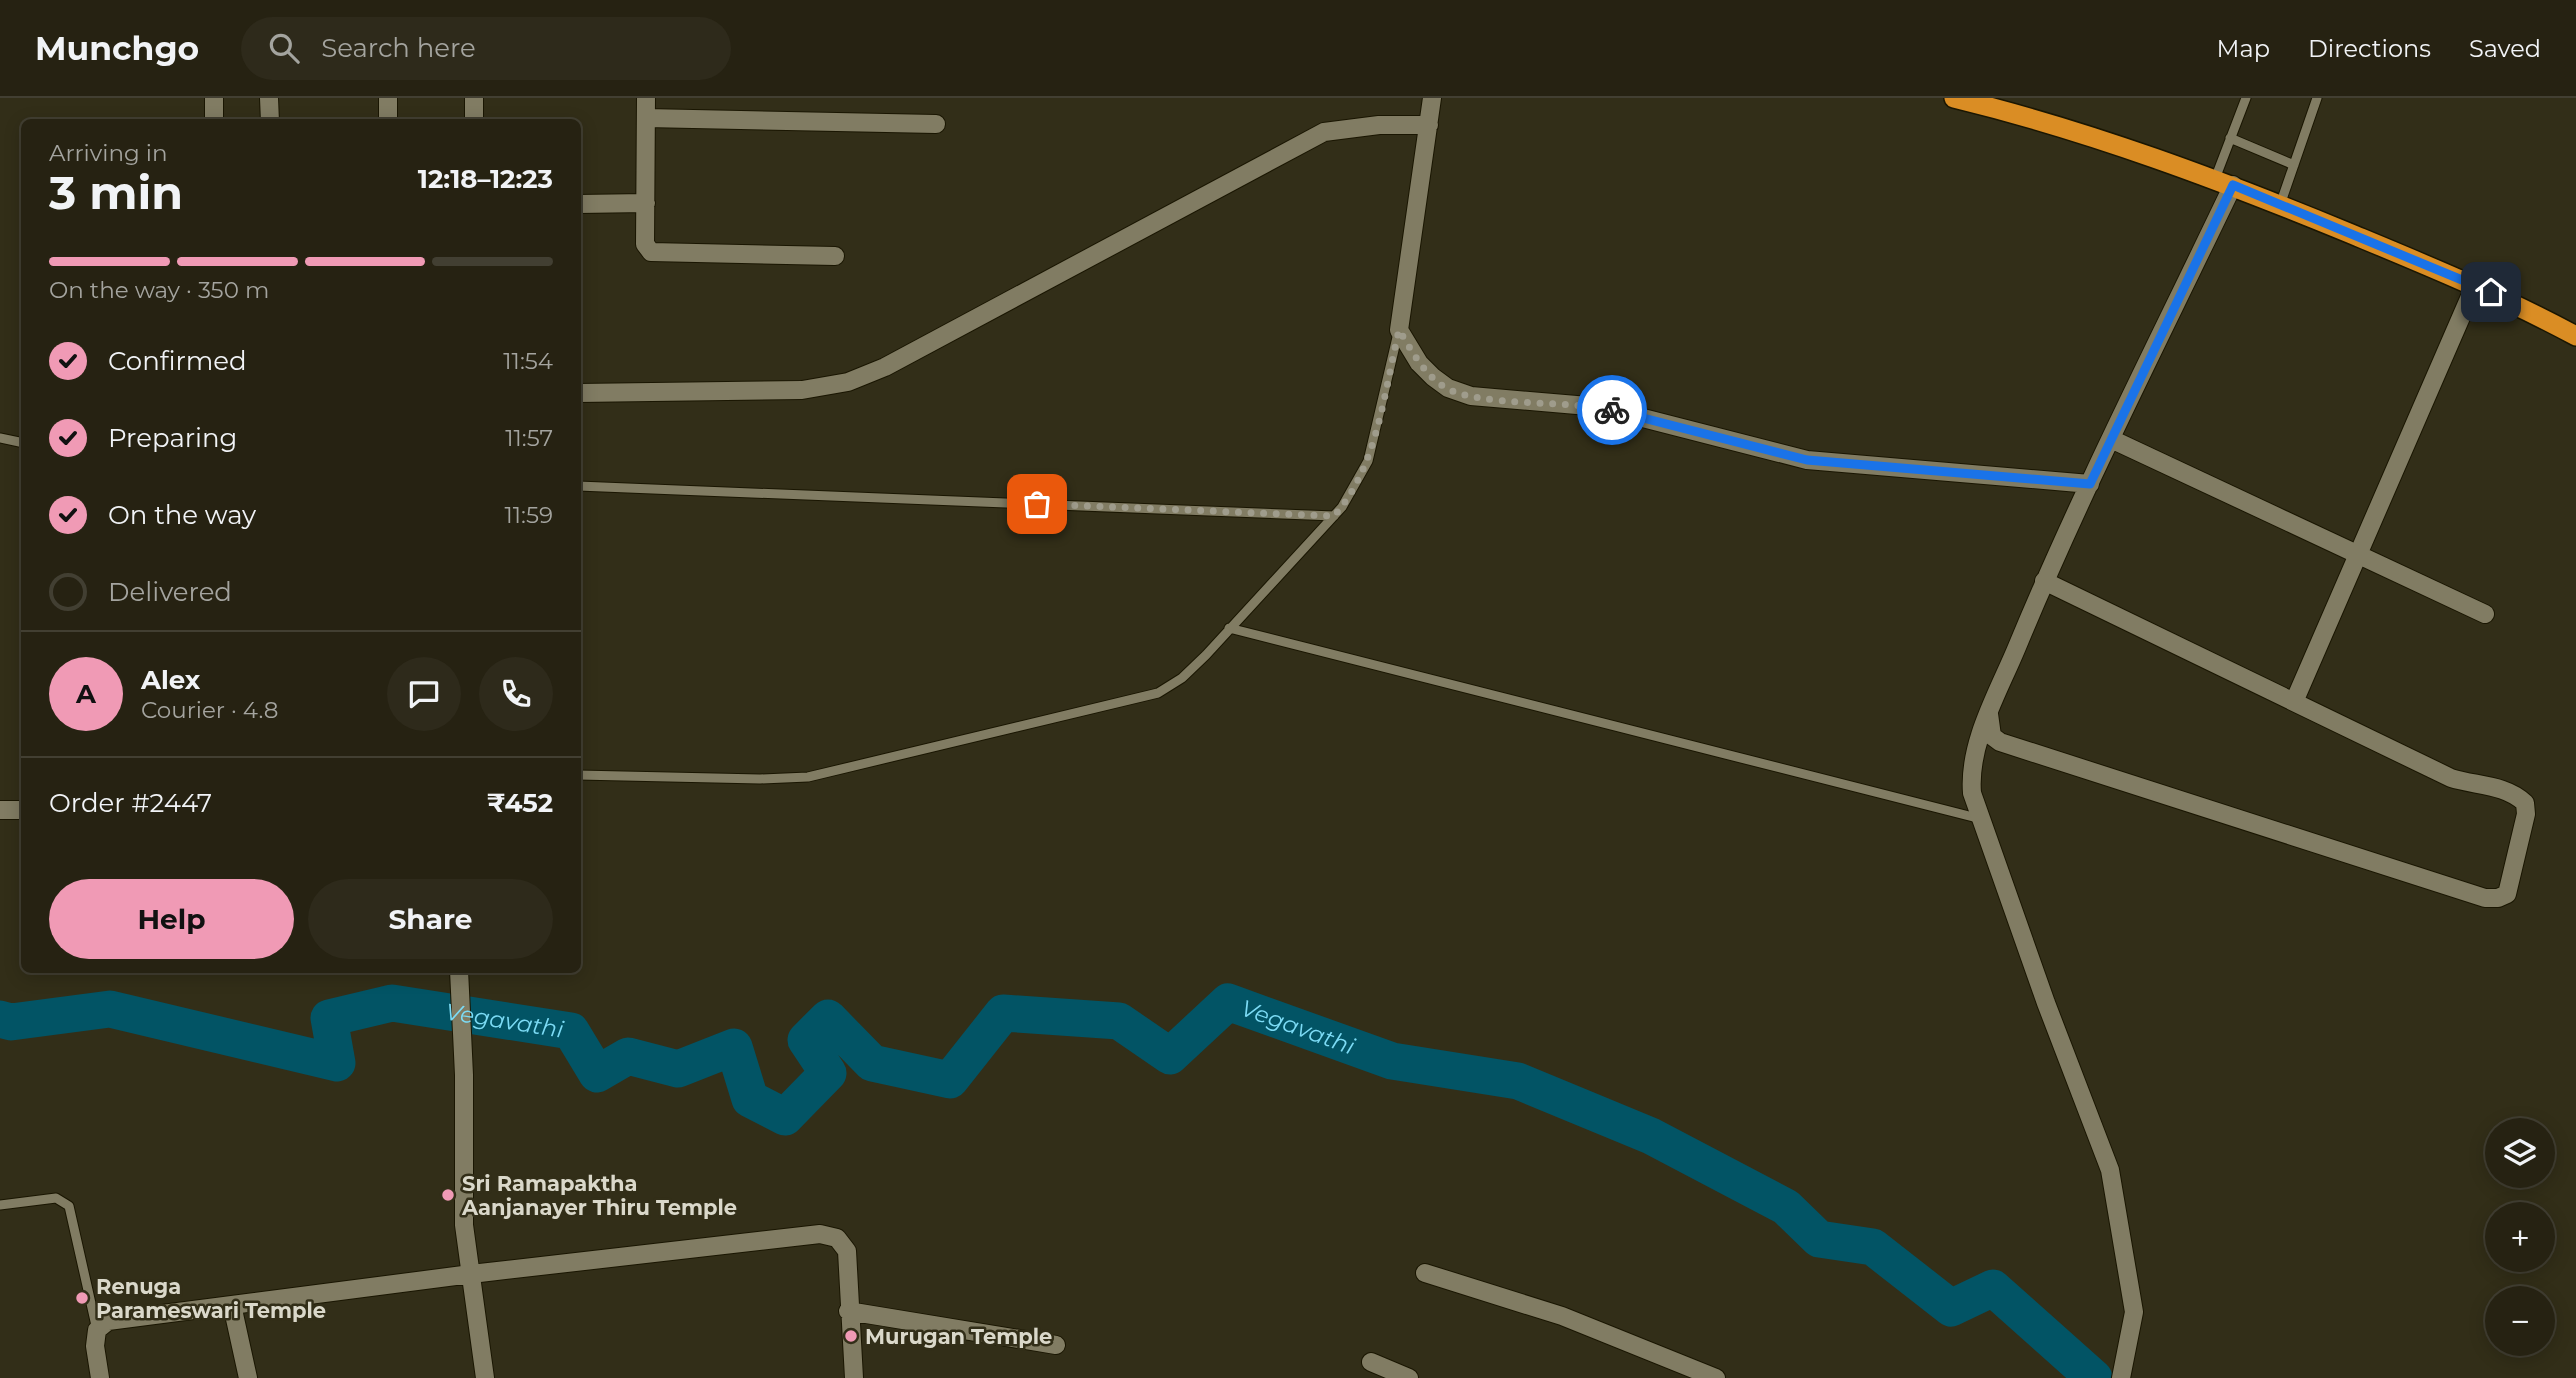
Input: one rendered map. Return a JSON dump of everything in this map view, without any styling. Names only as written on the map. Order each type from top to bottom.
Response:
[{"type":"highway","points":[[1954,98],[2040,119],[2224,182],[2475,285],[2576,336]]},
{"type":"street","points":[[214,98],[214,119]]},
{"type":"street","points":[[269,98],[270,119]]},
{"type":"street","points":[[388,98],[388,119]]},
{"type":"street","points":[[474,98],[474,119]]},
{"type":"street","points":[[646,98],[645,244],[651,252],[835,256]]},
{"type":"street","points":[[1432,98],[1399,330],[1419,363],[1448,388],[1471,396],[1600,407],[1807,460],[2090,484]]},
{"type":"street","points":[[646,118],[936,124]]},
{"type":"street","points":[[581,393],[802,390],[848,382],[885,367],[1324,132],[1379,125],[1429,125]]},
{"type":"street","points":[[2121,1378],[2133,1300],[2110,1171],[2046,1003],[1981,819],[1972,793],[1970,770],[1989,714],[2044,581],[2111,439],[2224,182]]},
{"type":"street","points":[[581,204],[646,203]]},
{"type":"street","points":[[2294,702],[2475,285]]},
{"type":"street","points":[[2111,439],[2485,614]]},
{"type":"street","points":[[1989,714],[1992,736],[2000,742],[2485,898],[2498,898],[2507,894],[2526,814],[2525,803],[2517,795],[2451,778],[2044,581]]},
{"type":"street","points":[[0,810],[21,810]]},
{"type":"street","points":[[459,973],[464,1075],[464,1225],[485,1378]]},
{"type":"street","points":[[100,1378],[95,1346],[97,1330],[108,1321],[471,1274],[821,1234],[837,1238],[847,1251],[848,1311],[854,1378]]},
{"type":"street","points":[[1425,1273],[1562,1316],[1716,1378]]},
{"type":"street","points":[[232,1304],[248,1378]]},
{"type":"street","points":[[848,1311],[1056,1345]]},
{"type":"street","points":[[1371,1362],[1409,1378]]},
{"type":"lane","points":[[2224,182],[2231,138],[2246,98]]},
{"type":"lane","points":[[2280,205],[2317,98]]},
{"type":"lane","points":[[2231,138],[2294,165]]},
{"type":"lane","points":[[581,775],[760,779],[808,777],[1158,693],[1182,678],[1334,516],[1356,485],[1368,461],[1399,330]]},
{"type":"lane","points":[[0,438],[21,442]]},
{"type":"lane","points":[[581,486],[1334,516]]},
{"type":"lane","points":[[1228,628],[1981,819]]},
{"type":"lane","points":[[0,1205],[56,1198],[69,1206],[97,1330]]},
{"type":"waterway","name":"Vegavathi","points":[[0,1019],[11,1022],[110,1009],[337,1063],[329,1018],[392,1003],[571,1031],[597,1074],[628,1056],[678,1069],[734,1047],[750,1099],[785,1117],[828,1073],[806,1040],[828,1018],[872,1063],[950,1080],[1003,1013],[1119,1021],[1170,1056],[1228,1002],[1392,1061],[1518,1081],[1651,1136],[1786,1207],[1819,1239],[1873,1247],[1951,1308],[1993,1288],[2094,1378]]},
{"type":"way so far","points":[[1037,504],[1334,516],[1356,485],[1368,461],[1399,330],[1419,363],[1448,388],[1471,396],[1612,410]]},
{"type":"place","name":"Sri Ramapaktha Aanjanayer Thiru Temple","points":[[448,1195]]},
{"type":"place","name":"Renuga Parameswari Temple","points":[[82,1298]]},
{"type":"place","name":"Murugan Temple","points":[[851,1336]]},
{"type":"route","points":[[1612,410],[1807,460],[2090,484],[2233,185],[2491,292]]}]
